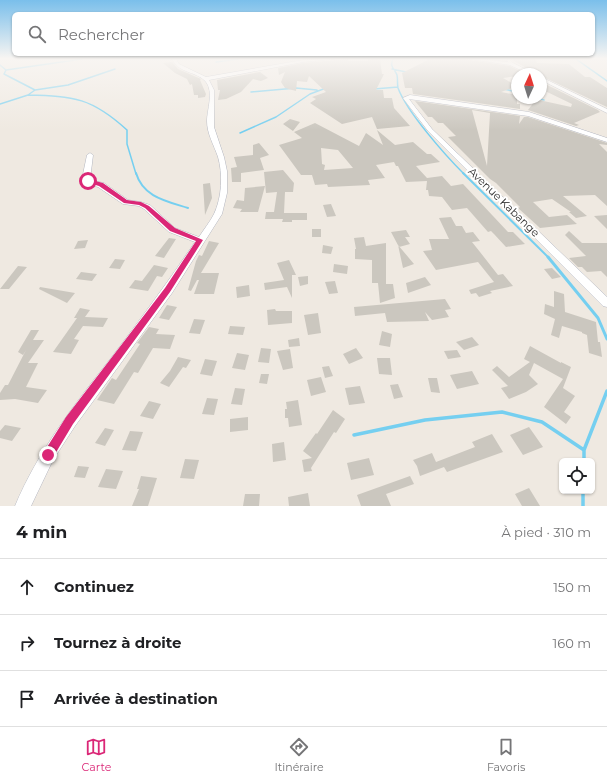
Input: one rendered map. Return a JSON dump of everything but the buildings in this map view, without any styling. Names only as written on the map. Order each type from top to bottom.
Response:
[{"type":"street","points":[[23,506],[48,455],[70,420],[168,290],[218,214],[222,205],[224,182],[221,158],[210,122],[211,88],[209,83]]},
{"type":"street","points":[[550,83],[607,111]]},
{"type":"street","name":"Avenue Kabange","points":[[607,140],[529,114],[455,102],[407,98],[411,106],[430,130],[607,304]]},
{"type":"street","points":[[90,155],[86,179],[88,181],[101,185],[126,202],[141,204],[147,207],[172,230],[200,240]]},
{"type":"waterway","points":[[21,83],[35,90]]},
{"type":"waterway","points":[[35,90],[75,83]]},
{"type":"waterway","points":[[398,83],[398,87]]},
{"type":"waterway","points":[[374,89],[398,87]]},
{"type":"waterway","points":[[398,87],[409,109],[418,121],[437,145],[464,174]]},
{"type":"waterway","points":[[251,92],[296,88],[317,90]]},
{"type":"waterway","points":[[240,133],[276,117],[310,94],[326,88]]},
{"type":"waterway","points":[[504,89],[511,91]]},
{"type":"waterway","points":[[28,95],[35,90]]},
{"type":"waterway","points":[[0,104],[28,95]]},
{"type":"waterway","points":[[28,95],[58,96],[82,101],[92,105],[115,119],[127,130],[127,144],[136,174]]},
{"type":"waterway","points":[[136,173],[139,181],[150,193],[156,197],[188,208]]},
{"type":"waterway","points":[[464,174],[548,257]]},
{"type":"waterway","points":[[548,257],[598,318],[607,339]]},
{"type":"waterway","points":[[584,450],[607,391]]},
{"type":"waterway","points":[[354,435],[425,420],[502,412],[542,422],[584,450]]},
{"type":"waterway","points":[[584,450],[584,458]]},
{"type":"waterway","points":[[583,494],[583,506]]},
{"type":"route","points":[[48,455],[70,420],[168,290],[200,240],[172,230],[147,207],[134,202],[126,202],[104,186],[88,181]]}]
